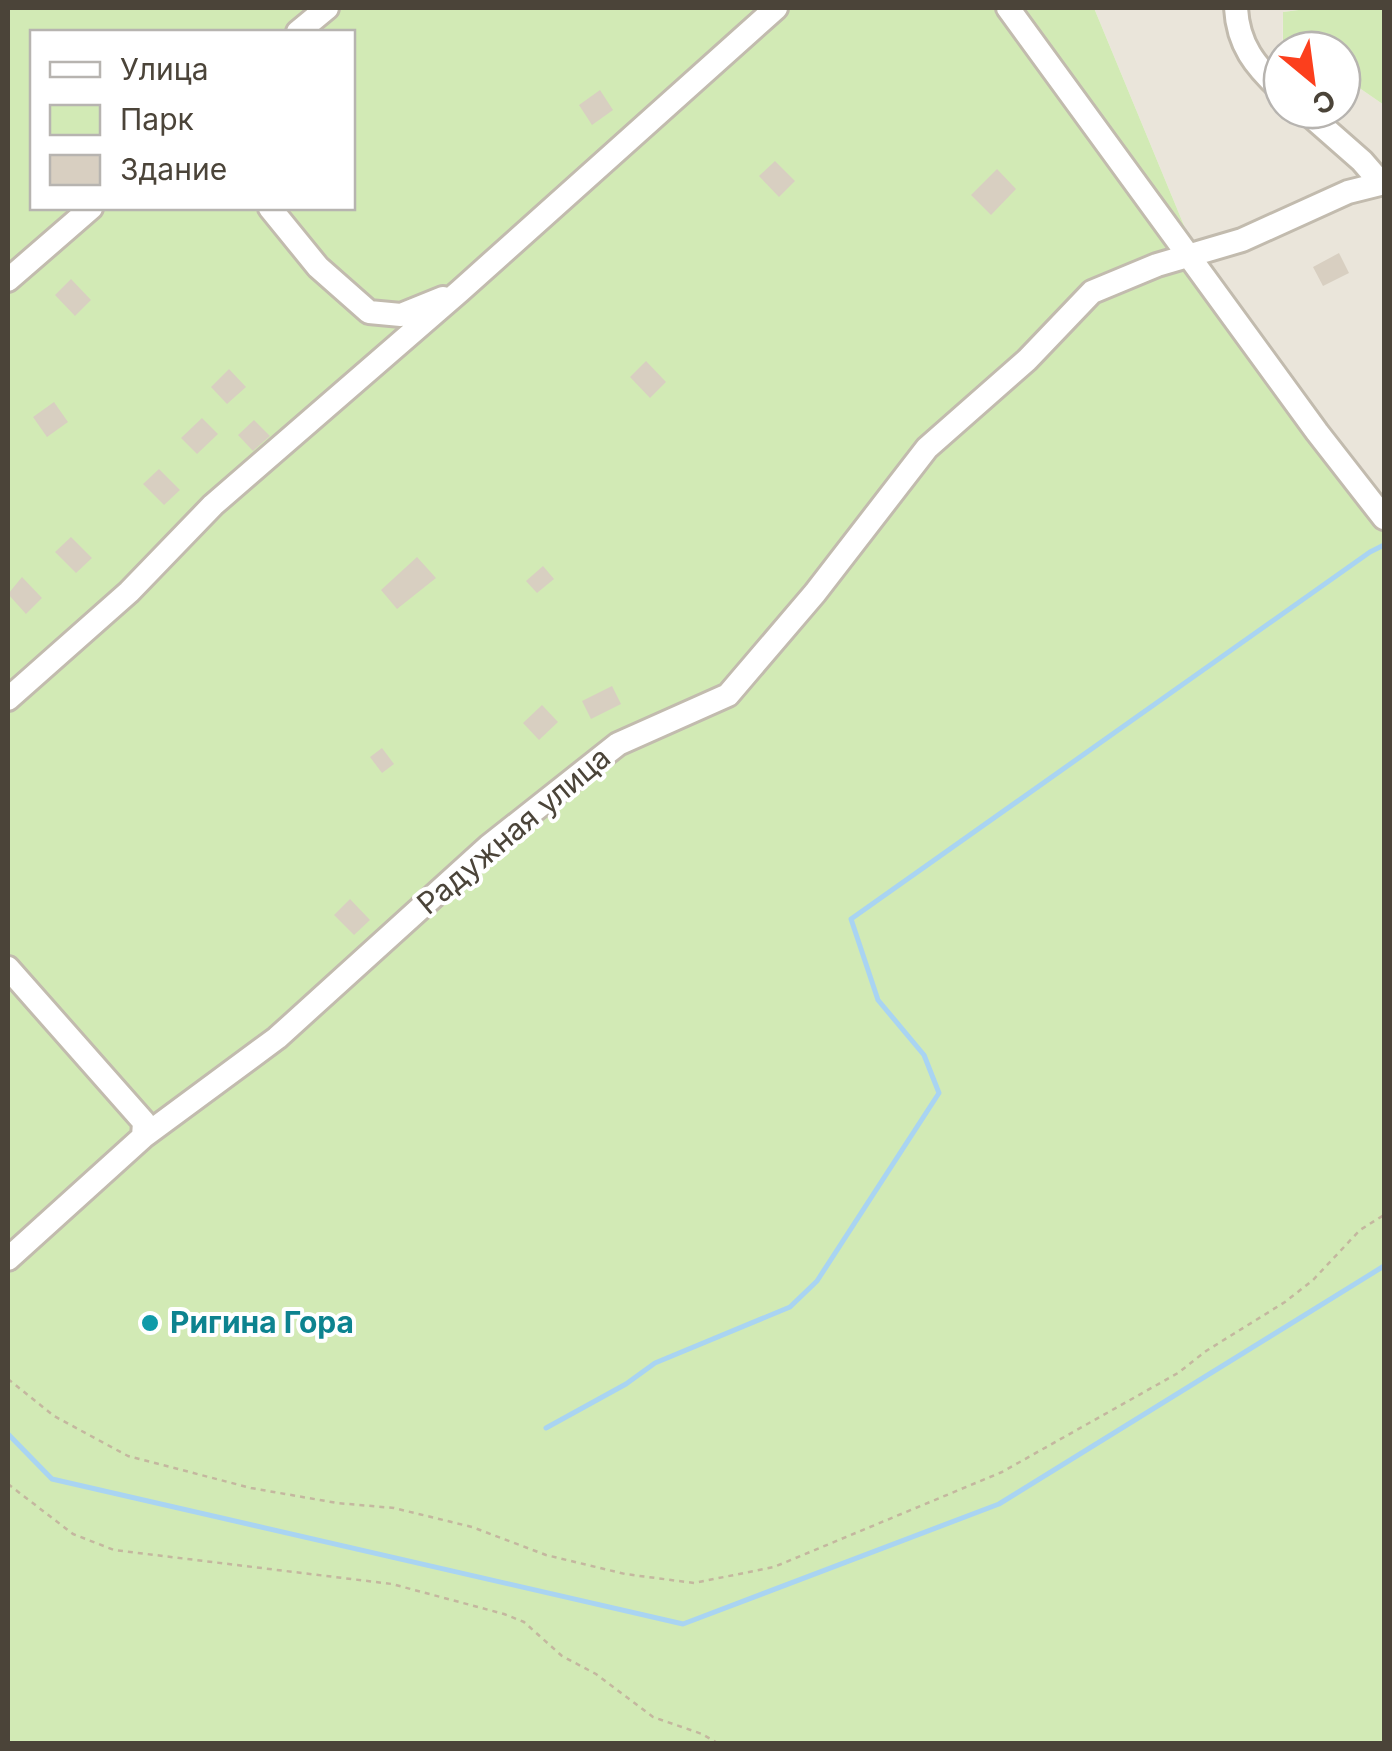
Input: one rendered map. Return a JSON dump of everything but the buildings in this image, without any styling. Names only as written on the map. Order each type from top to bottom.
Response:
[{"type":"street","points":[[300,30],[327,8]]},
{"type":"street","points":[[8,698],[129,592],[213,506],[776,8]]},
{"type":"street","points":[[1008,8],[1384,518]]},
{"type":"street","points":[[1236,8],[1237,30],[1253,65],[1262,73]]},
{"type":"street","points":[[1327,130],[1383,183]]},
{"type":"street","name":"Радужная улица","points":[[8,1259],[144,1138],[276,1038],[489,846],[618,744],[728,695],[815,593],[926,448],[1026,360],[1092,292],[1242,240],[1348,192],[1383,183]]},
{"type":"street","points":[[8,280],[89,210]]},
{"type":"street","points":[[272,210],[318,267],[368,312],[401,315],[460,291]]},
{"type":"street","points":[[8,968],[144,1122],[144,1138]]},
{"type":"path","points":[[8,1379],[54,1416],[128,1456],[251,1488],[394,1508],[472,1527],[546,1555],[624,1574],[694,1582],[774,1566],[1002,1472],[1178,1374],[1206,1351],[1285,1302],[1313,1280],[1360,1230],[1384,1215]]},
{"type":"path","points":[[8,1484],[73,1534],[114,1550],[392,1584],[504,1614],[524,1622],[562,1656],[596,1674],[654,1716],[718,1744]]},
{"type":"shaded area","points":[[1094,8],[1314,8],[1283,12],[1283,30],[1262,30],[1262,130],[1362,130],[1362,90],[1384,105],[1384,499],[1190,240]]},
{"type":"green space","points":[[8,8],[1094,8],[1190,240],[1384,499],[1384,1743],[8,1743]]},
{"type":"green space","points":[[1384,8],[1384,105],[1362,90],[1362,30],[1283,30],[1283,12]]},
{"type":"waterway","points":[[546,1428],[626,1384],[655,1363],[790,1307],[817,1281],[939,1093],[924,1055],[878,1000],[851,919],[1384,545]]},
{"type":"waterway","points":[[8,1434],[52,1479],[683,1624],[999,1504],[1384,1266]]},
{"type":"place","name":"Ригина Гора","points":[[150,1323]]}]
